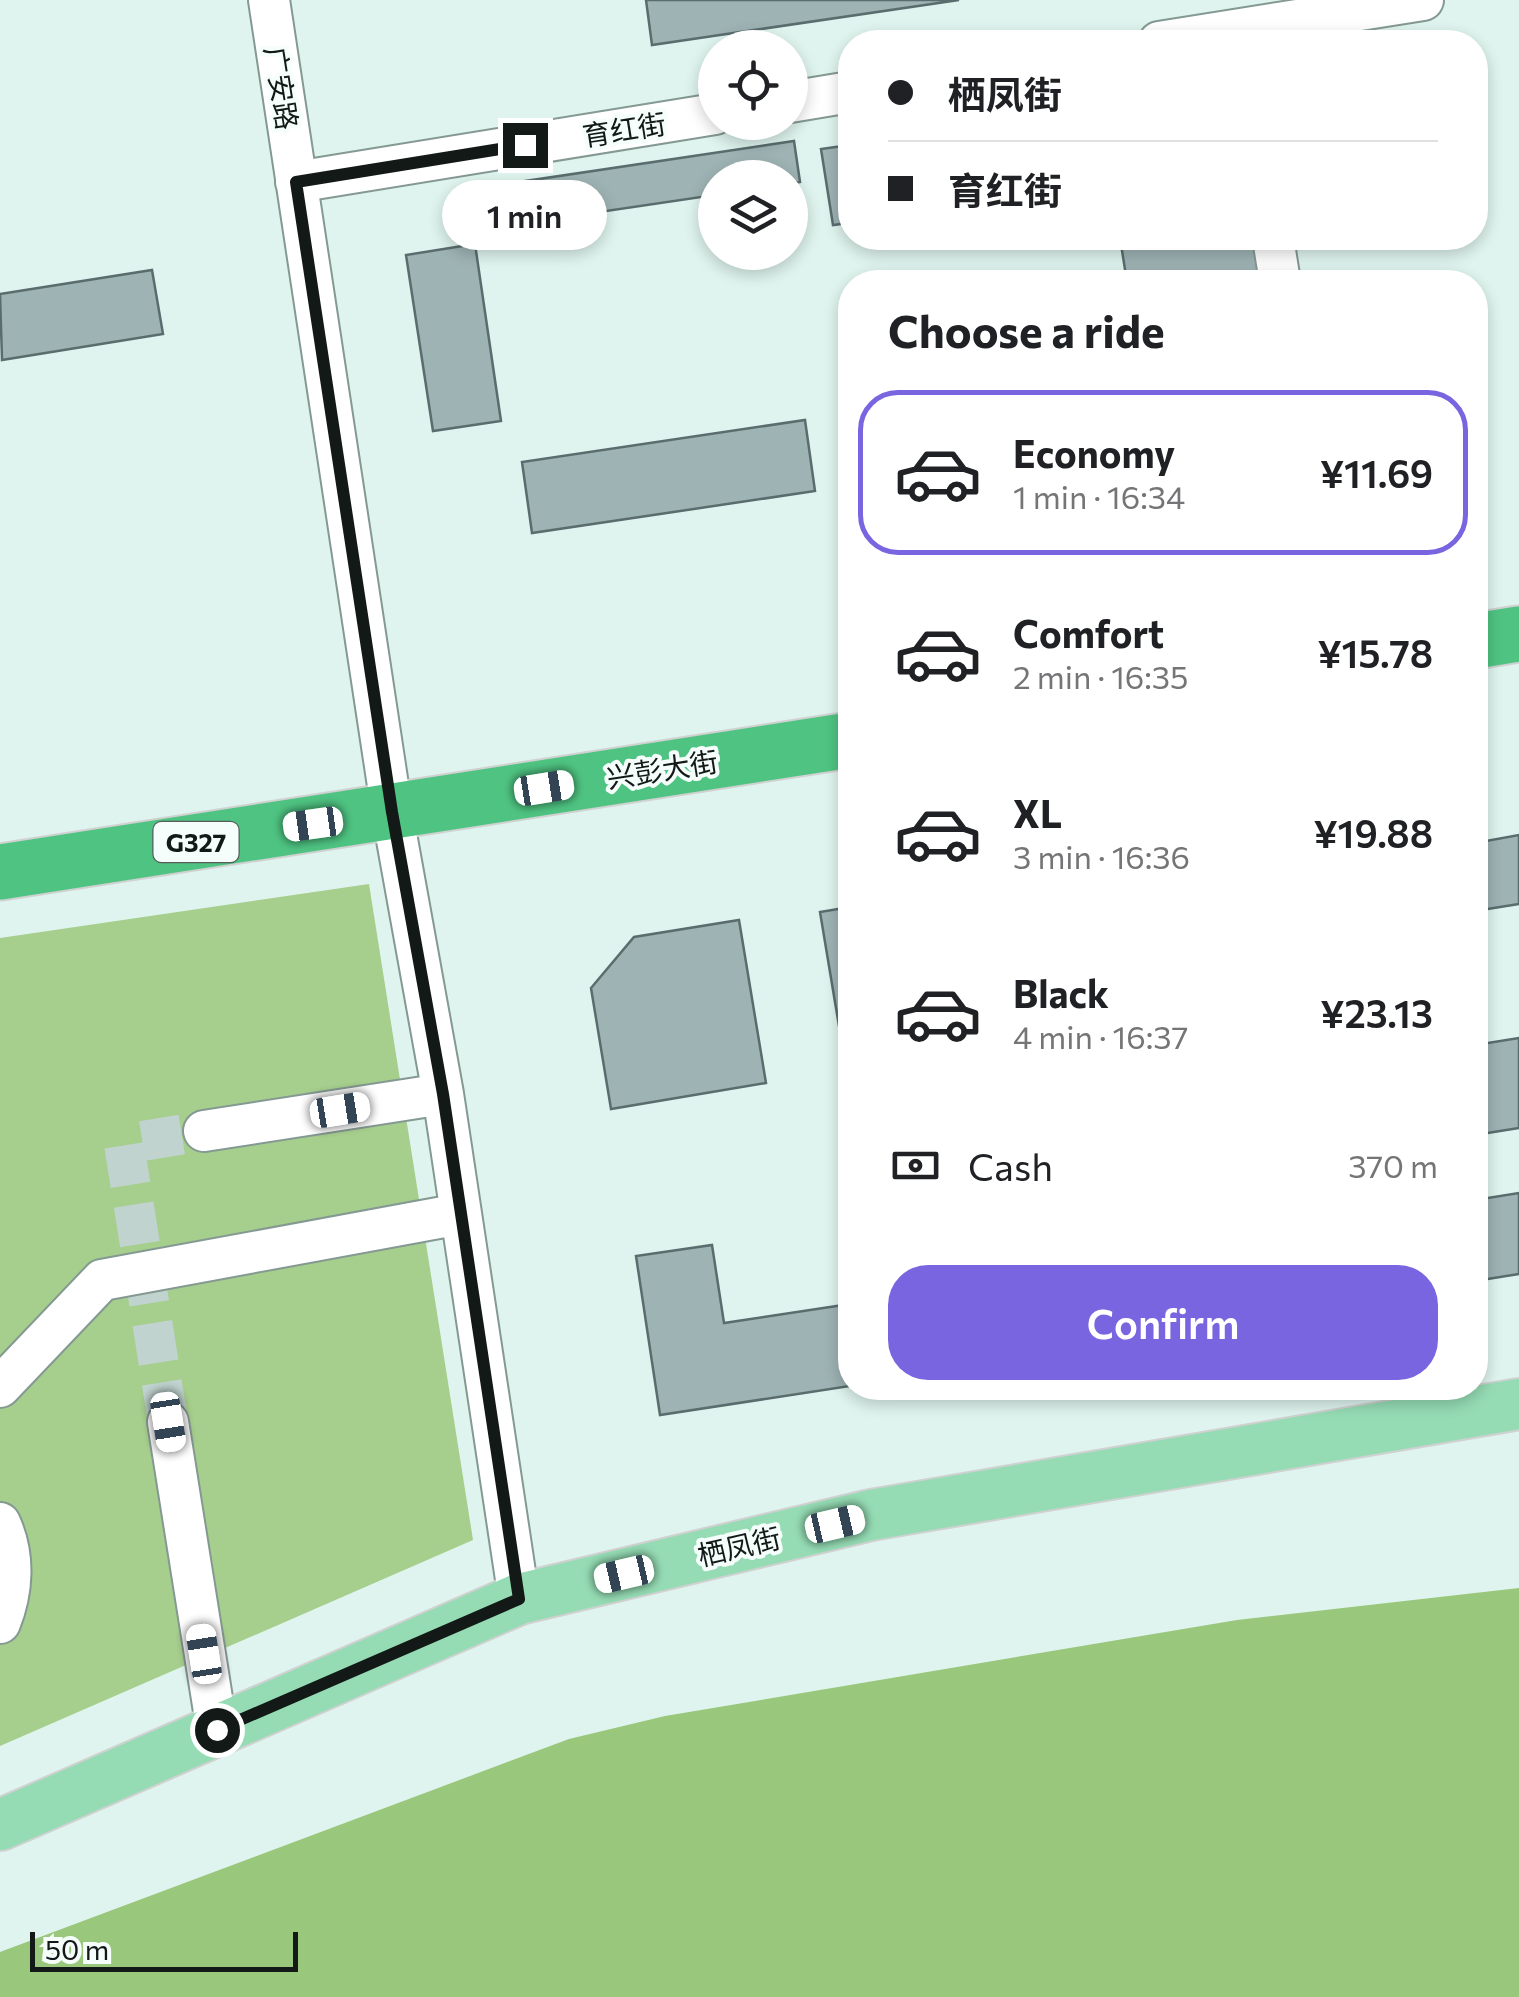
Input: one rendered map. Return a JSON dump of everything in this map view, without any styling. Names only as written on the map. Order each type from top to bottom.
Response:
[{"type":"highway","points":[[1488,639],[1519,634]]},
{"type":"highway","name":"兴彭大街","points":[[0,872],[838,742]]},
{"type":"main road","name":"栖凤街","points":[[0,1825],[519,1599],[870,1515],[1519,1404]]},
{"type":"street","name":"广安路","points":[[268,0],[392,812],[443,1094],[519,1599]]},
{"type":"street","points":[[1215,30],[1423,0]]},
{"type":"street","points":[[808,99],[838,94]]},
{"type":"street","name":"育红街","points":[[296,182],[698,117]]},
{"type":"street","points":[[204,1131],[443,1094]]},
{"type":"street","points":[[0,1387],[102,1280],[460,1214]]},
{"type":"street","points":[[168,1422],[217,1730]]},
{"type":"street","points":[[0,1523],[10,1557],[11,1583],[0,1623]]},
{"type":"green space","points":[[369,884],[473,1540],[0,1746],[0,938]]},
{"type":"green space","points":[[1519,1588],[1519,1997],[0,1997],[0,1952],[569,1739],[665,1716],[1237,1620]]},
{"type":"building","points":[[646,0],[959,0],[754,30],[698,30],[698,38],[652,45]]},
{"type":"building","points":[[794,141],[797,160],[698,160],[698,198],[478,230],[472,189]]},
{"type":"building","points":[[838,147],[838,224],[833,225],[821,149]]},
{"type":"building","points":[[475,244],[501,421],[433,431],[406,255]]},
{"type":"building","points":[[1122,250],[1263,250],[1265,270],[1125,270]]},
{"type":"building","points":[[152,270],[163,334],[2,360],[0,294]]},
{"type":"building","points":[[805,420],[815,491],[532,533],[522,462]]},
{"type":"building","points":[[1519,835],[1519,904],[1488,909],[1488,841]]},
{"type":"building","points":[[838,909],[838,1020],[820,912]]},
{"type":"building","points":[[739,920],[766,1083],[611,1109],[591,988],[634,937]]},
{"type":"building","points":[[1519,1038],[1519,1128],[1488,1133],[1488,1043]]},
{"type":"building","points":[[1519,1193],[1519,1274],[1488,1279],[1488,1198]]},
{"type":"building","points":[[712,1245],[724,1323],[838,1306],[838,1388],[660,1415],[636,1256]]},
{"type":"tunnel","points":[[168,1422],[124,1144],[204,1131]]},
{"type":"route","points":[[217,1730],[519,1599],[443,1094],[392,812],[296,182],[525,145]]}]
